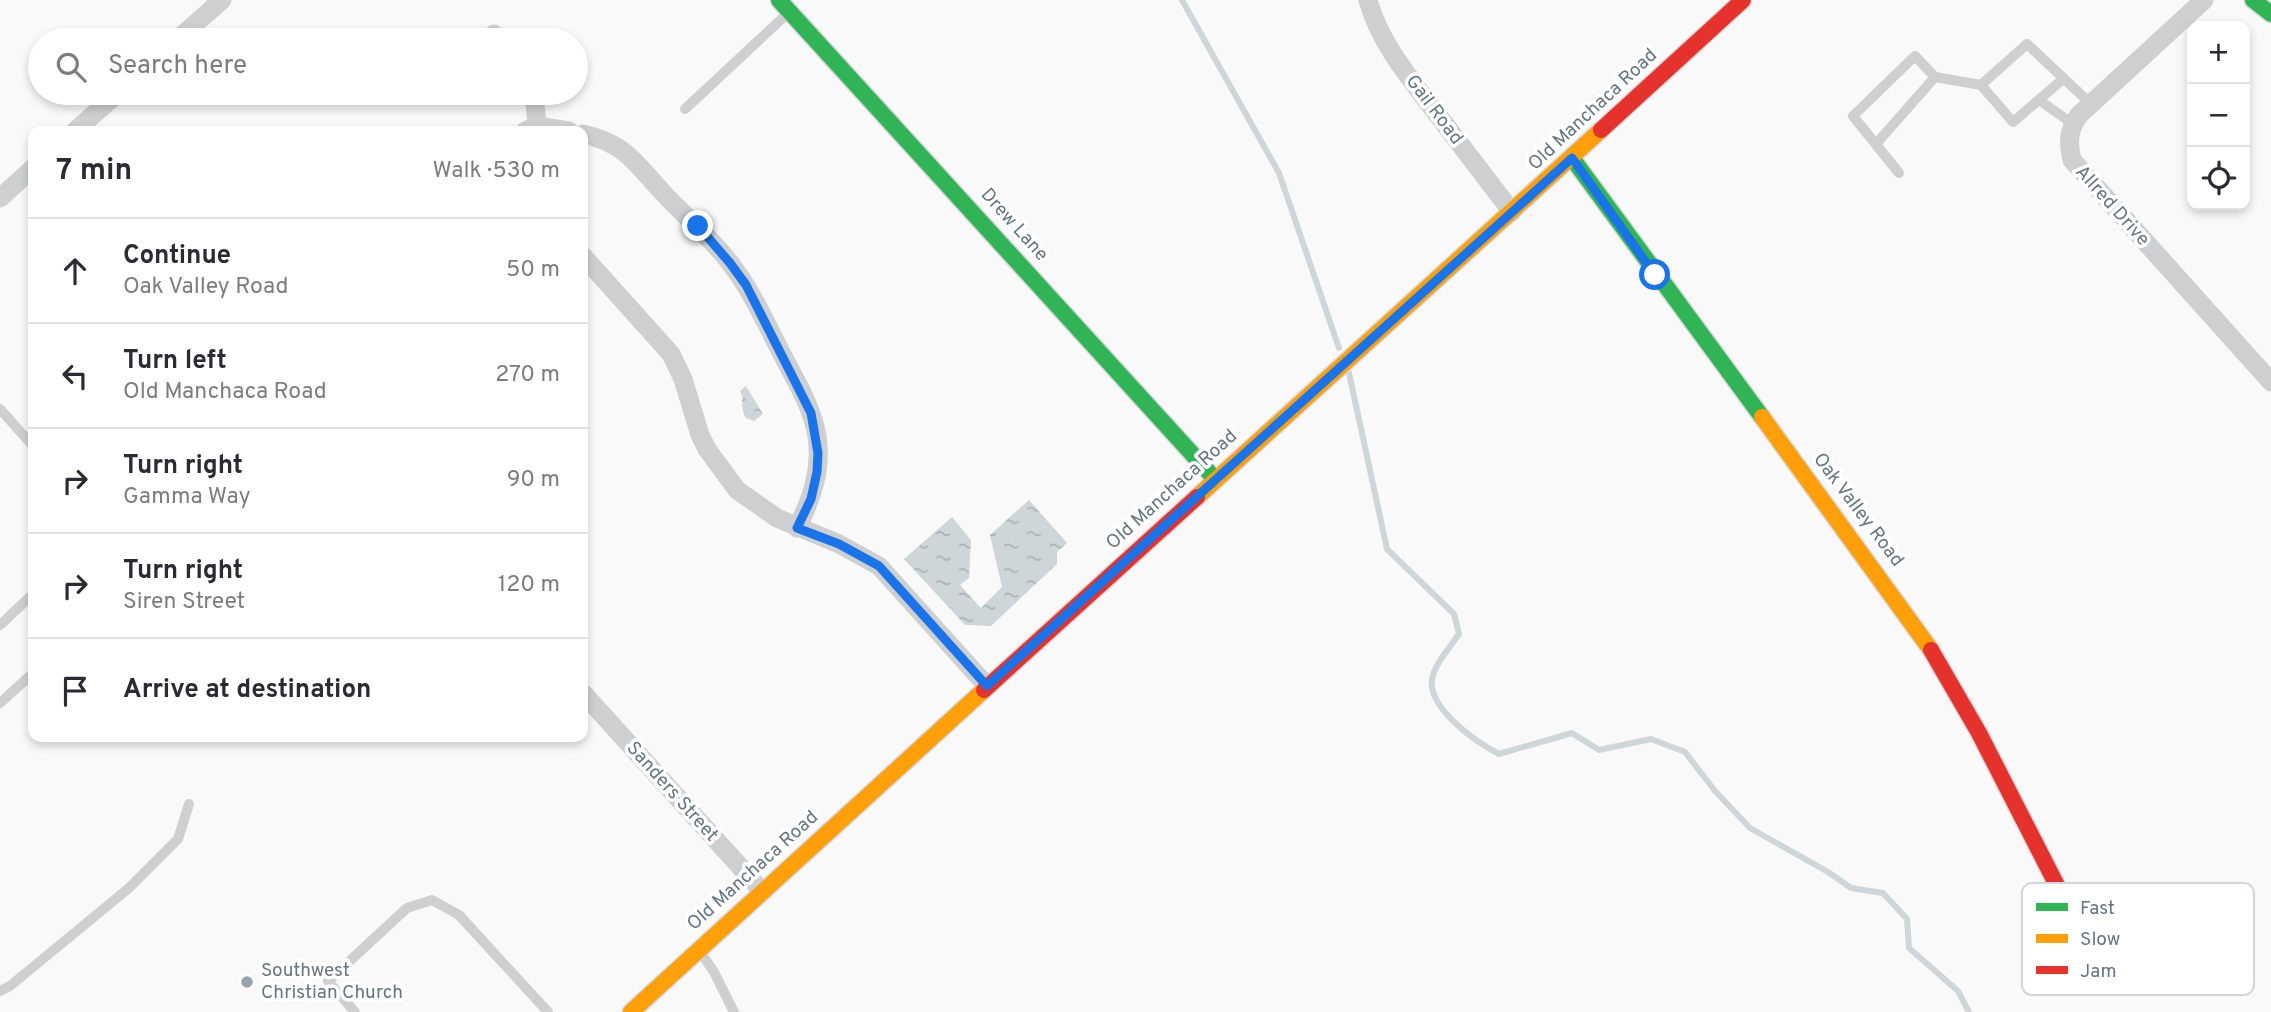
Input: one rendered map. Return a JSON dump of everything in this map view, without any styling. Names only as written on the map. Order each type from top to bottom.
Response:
[{"type":"street","points":[[190,28],[222,0]]},
{"type":"street","name":"Gail Road","points":[[1368,0],[1373,17],[1402,68],[1512,212]]},
{"type":"street","name":"Old Manchaca Road","points":[[631,1012],[1743,0]]},
{"type":"street","points":[[2073,124],[2091,104],[2204,0]]},
{"type":"street","points":[[2253,0],[2271,14]]},
{"type":"street","name":"Drew Lane","points":[[787,4],[1215,480]]},
{"type":"street","points":[[81,126],[104,105]]},
{"type":"street","points":[[531,126],[533,105]]},
{"type":"street","name":"Allred Drive","points":[[2073,124],[2068,140],[2072,160],[2271,382]]},
{"type":"street","points":[[588,136],[614,144],[633,158],[667,198],[698,226],[746,285],[804,396],[817,435],[815,484],[797,528]]},
{"type":"street","name":"Oak Valley Road","points":[[1572,158],[1918,629],[1948,675],[1987,746],[2056,883]]},
{"type":"street","points":[[0,198],[28,173]]},
{"type":"street","points":[[588,262],[671,354],[683,379],[700,435],[721,470],[737,490],[797,528],[839,544],[879,566],[987,686]]},
{"type":"street","name":"Sanders Street","points":[[588,699],[762,891]]},
{"type":"lane","points":[[685,109],[775,27],[787,4]]},
{"type":"lane","points":[[1980,85],[2027,44],[2091,104]]},
{"type":"lane","points":[[1899,173],[1853,116],[1916,56],[1935,77],[1980,85],[2013,122],[2063,79]]},
{"type":"lane","points":[[1876,144],[1935,77]]},
{"type":"lane","points":[[2039,100],[2073,124]]},
{"type":"lane","points":[[0,410],[28,441]]},
{"type":"lane","points":[[0,625],[28,599]]},
{"type":"lane","points":[[0,703],[28,678]]},
{"type":"lane","points":[[0,991],[10,986],[139,878],[178,839],[189,804]]},
{"type":"lane","points":[[355,1012],[328,981],[407,908],[432,901],[459,915],[548,1012]]},
{"type":"lane","points":[[699,949],[734,1012]]},
{"type":"water","points":[[746,386],[763,414],[754,421],[746,418],[743,411],[740,391]]},
{"type":"water","points":[[1029,500],[1067,543],[1057,552],[1057,564],[991,626],[965,625],[904,559],[952,517],[971,540],[969,578],[960,585],[981,608],[1002,587],[990,535]]},
{"type":"waterway","points":[[1182,0],[1279,173],[1339,348]]},
{"type":"waterway","points":[[1349,373],[1387,549],[1454,614],[1459,634],[1436,667],[1432,684],[1442,709],[1477,741],[1499,754],[1572,733],[1599,750],[1651,739],[1685,752],[1715,791],[1750,828],[1851,888],[1883,893],[1907,919],[1909,948],[1958,991],[1969,1012]]},
{"type":"traffic: fast","points":[[779,0],[1215,479]]},
{"type":"traffic: fast","points":[[2253,0],[2271,14]]},
{"type":"traffic: fast","points":[[1572,158],[1762,417]]},
{"type":"traffic: slow","points":[[1197,497],[1601,130]]},
{"type":"traffic: slow","points":[[1762,417],[1931,650]]},
{"type":"traffic: slow","points":[[631,1012],[984,690]]},
{"type":"traffic: jam","points":[[1601,130],[1743,0]]},
{"type":"traffic: jam","points":[[984,690],[1197,497]]},
{"type":"traffic: jam","points":[[1931,650],[1979,733],[2056,883]]},
{"type":"place","name":"Southwest Christian Church","points":[[247,982]]},
{"type":"route","points":[[698,226],[746,285],[811,413],[817,435],[817,472],[811,499],[797,528],[839,544],[879,566],[987,686],[1572,158],[1655,275]]}]
